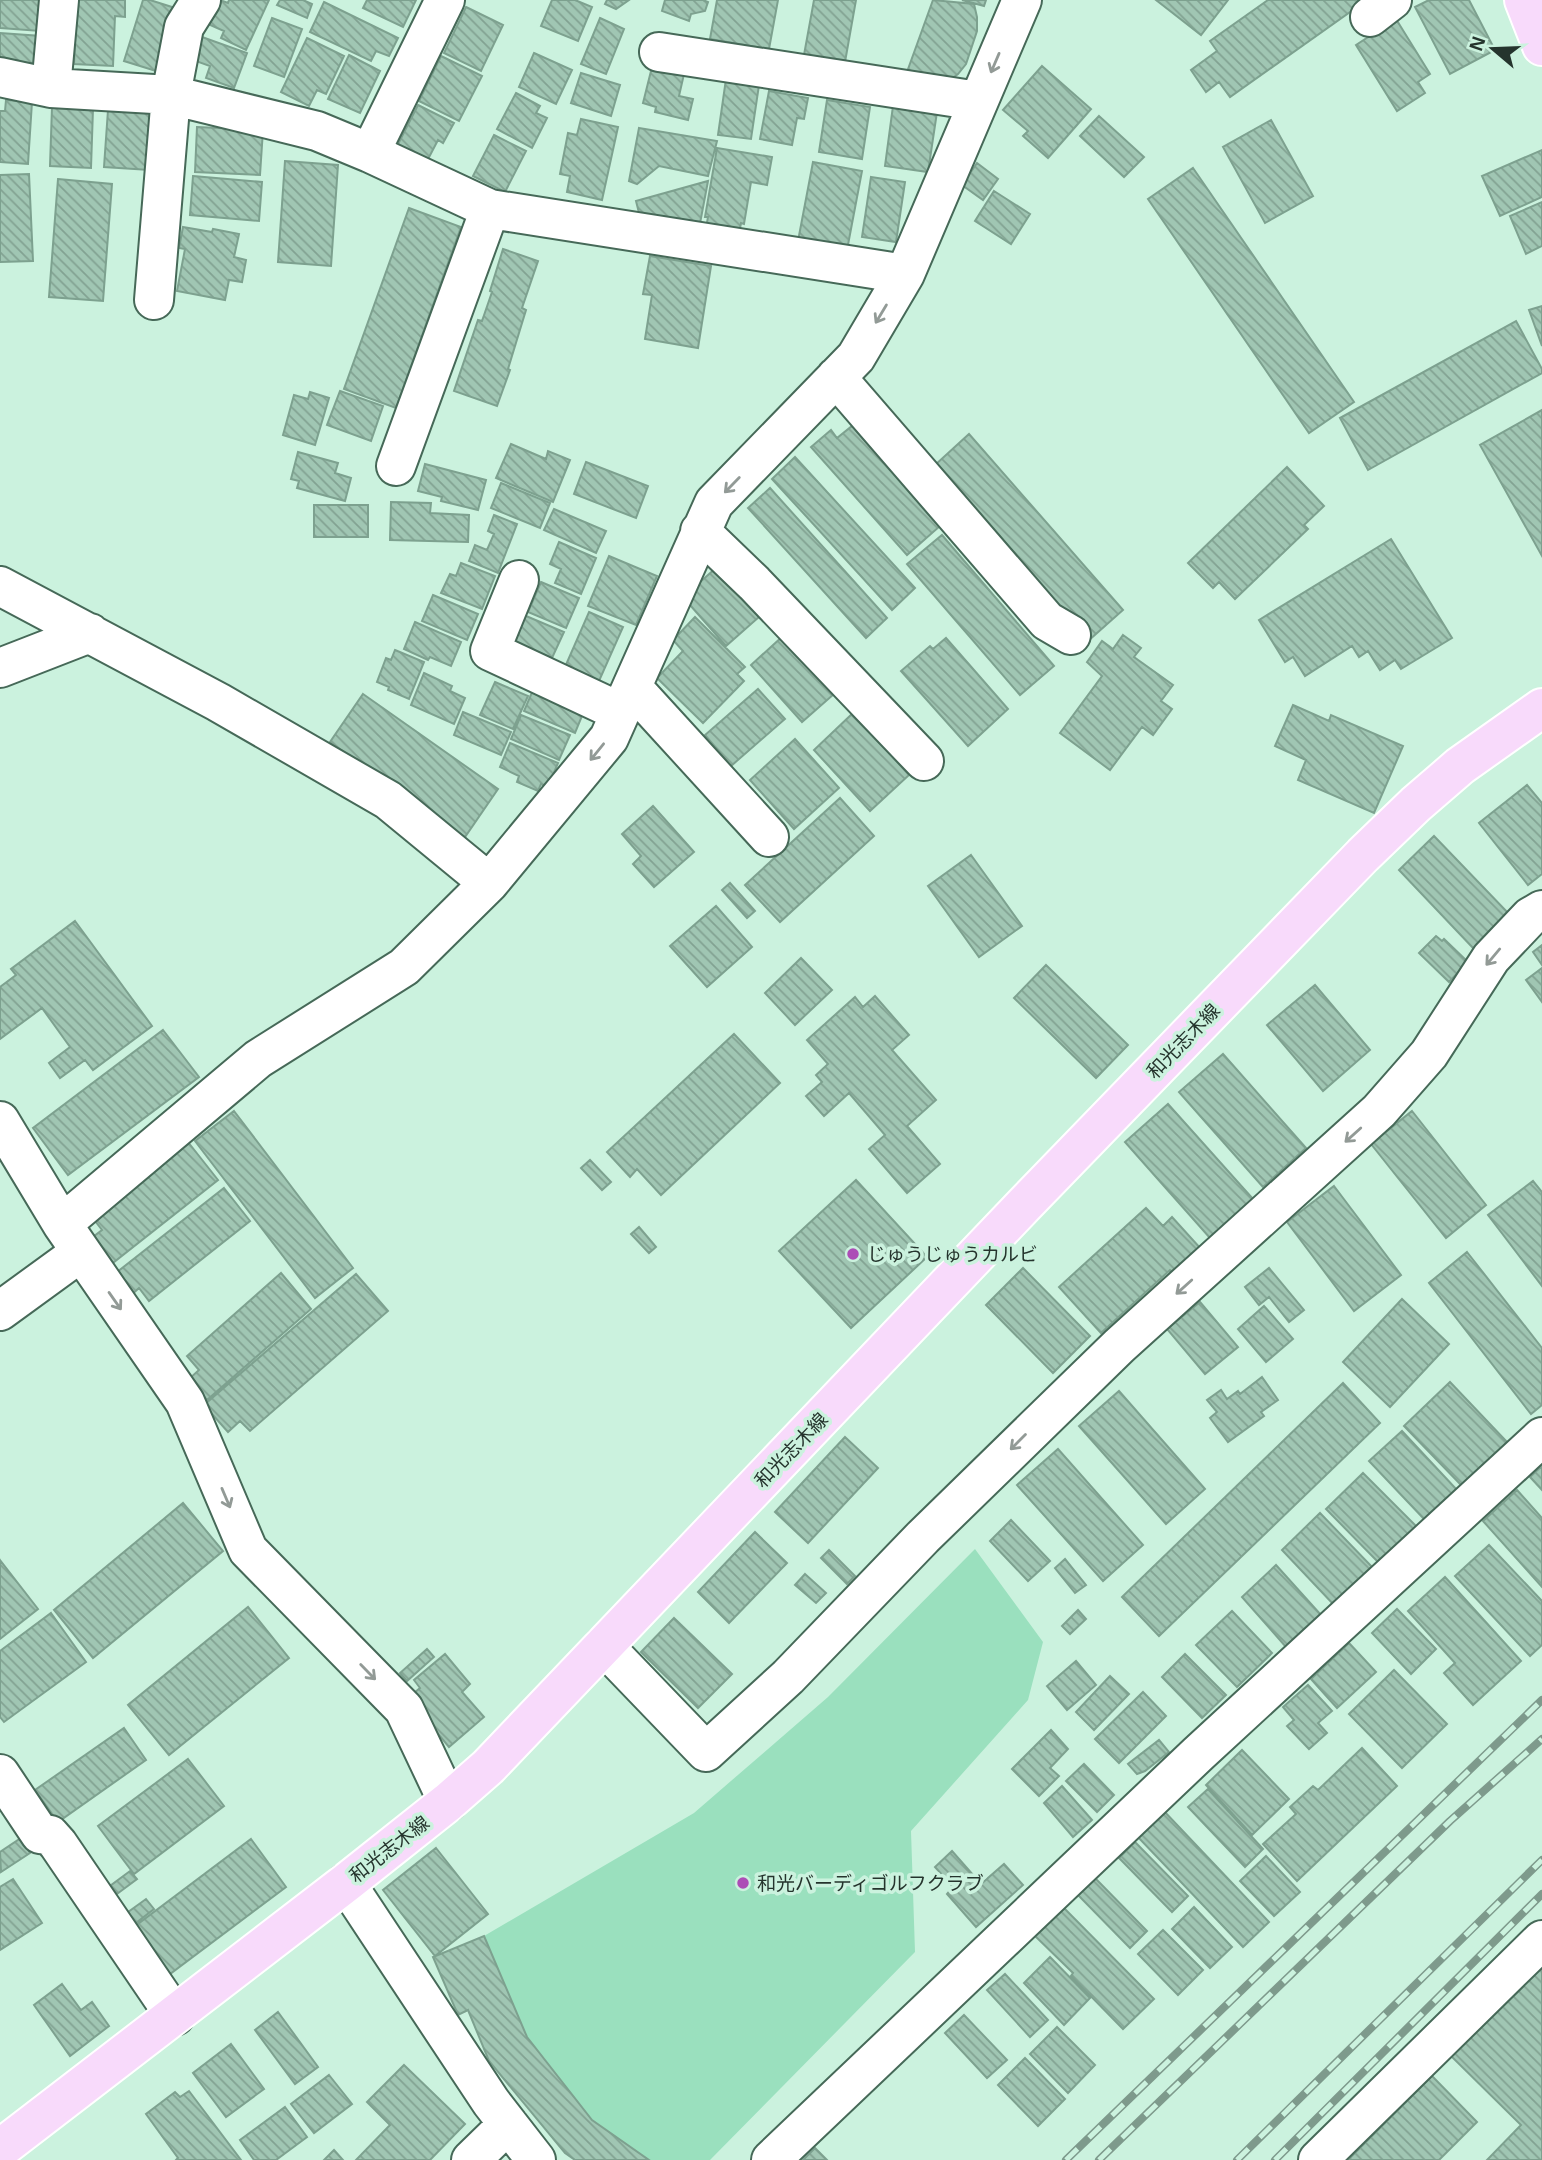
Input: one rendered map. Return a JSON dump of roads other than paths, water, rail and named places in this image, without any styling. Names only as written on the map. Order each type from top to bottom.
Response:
[{"type":"main road","points":[[1524,0],[1542,46]]},
{"type":"main road","name":"和光志木線","points":[[0,2149],[346,1883],[488,1767],[1024,1205],[1363,855],[1460,766],[1542,708]]},
{"type":"street","points":[[51,88],[59,0]]},
{"type":"street","points":[[154,300],[171,95],[184,27],[201,0]]},
{"type":"street","points":[[370,153],[445,0]]},
{"type":"street","points":[[0,1311],[258,1059],[404,967],[489,883],[608,738],[713,503],[856,357],[905,274],[1021,0]]},
{"type":"street","points":[[659,52],[978,101]]},
{"type":"street","points":[[0,77],[51,88],[171,95],[317,131],[490,209],[905,274]]},
{"type":"street","points":[[396,466],[490,209]]},
{"type":"street","points":[[836,377],[1047,621],[1071,635]]},
{"type":"street","points":[[700,531],[754,583],[924,761]]},
{"type":"street","points":[[519,580],[490,652],[626,699],[769,837]]},
{"type":"street","points":[[0,586],[218,702],[388,800],[489,883]]},
{"type":"street","points":[[0,668],[90,633]]},
{"type":"street","points":[[604,1646],[706,1752],[788,1677],[932,1528],[1109,1355],[1379,1111],[1429,1054],[1491,958],[1531,917],[1542,910]]},
{"type":"street","points":[[0,1121],[72,1238],[185,1402],[248,1550],[404,1709],[448,1802]]},
{"type":"street","points":[[771,2160],[1198,1754],[1542,1437]]},
{"type":"street","points":[[0,1774],[40,1834],[50,1835],[58,1844],[176,2016]]},
{"type":"street","points":[[346,1883],[491,2102],[536,2160]]},
{"type":"street","points":[[1318,2160],[1542,1940]]},
{"type":"street","points":[[471,2160],[508,2124]]},
{"type":"railway","points":[[1066,2160],[1542,1700]]},
{"type":"railway","points":[[1099,2160],[1450,1821],[1542,1739]]},
{"type":"railway","points":[[1237,2160],[1542,1860]]},
{"type":"railway","points":[[1275,2160],[1542,1894]]},
{"type":"place","name":"じゅうじゅうカルビ","points":[[853,1254]]},
{"type":"place","name":"和光バーディゴルフクラブ","points":[[743,1883]]}]
